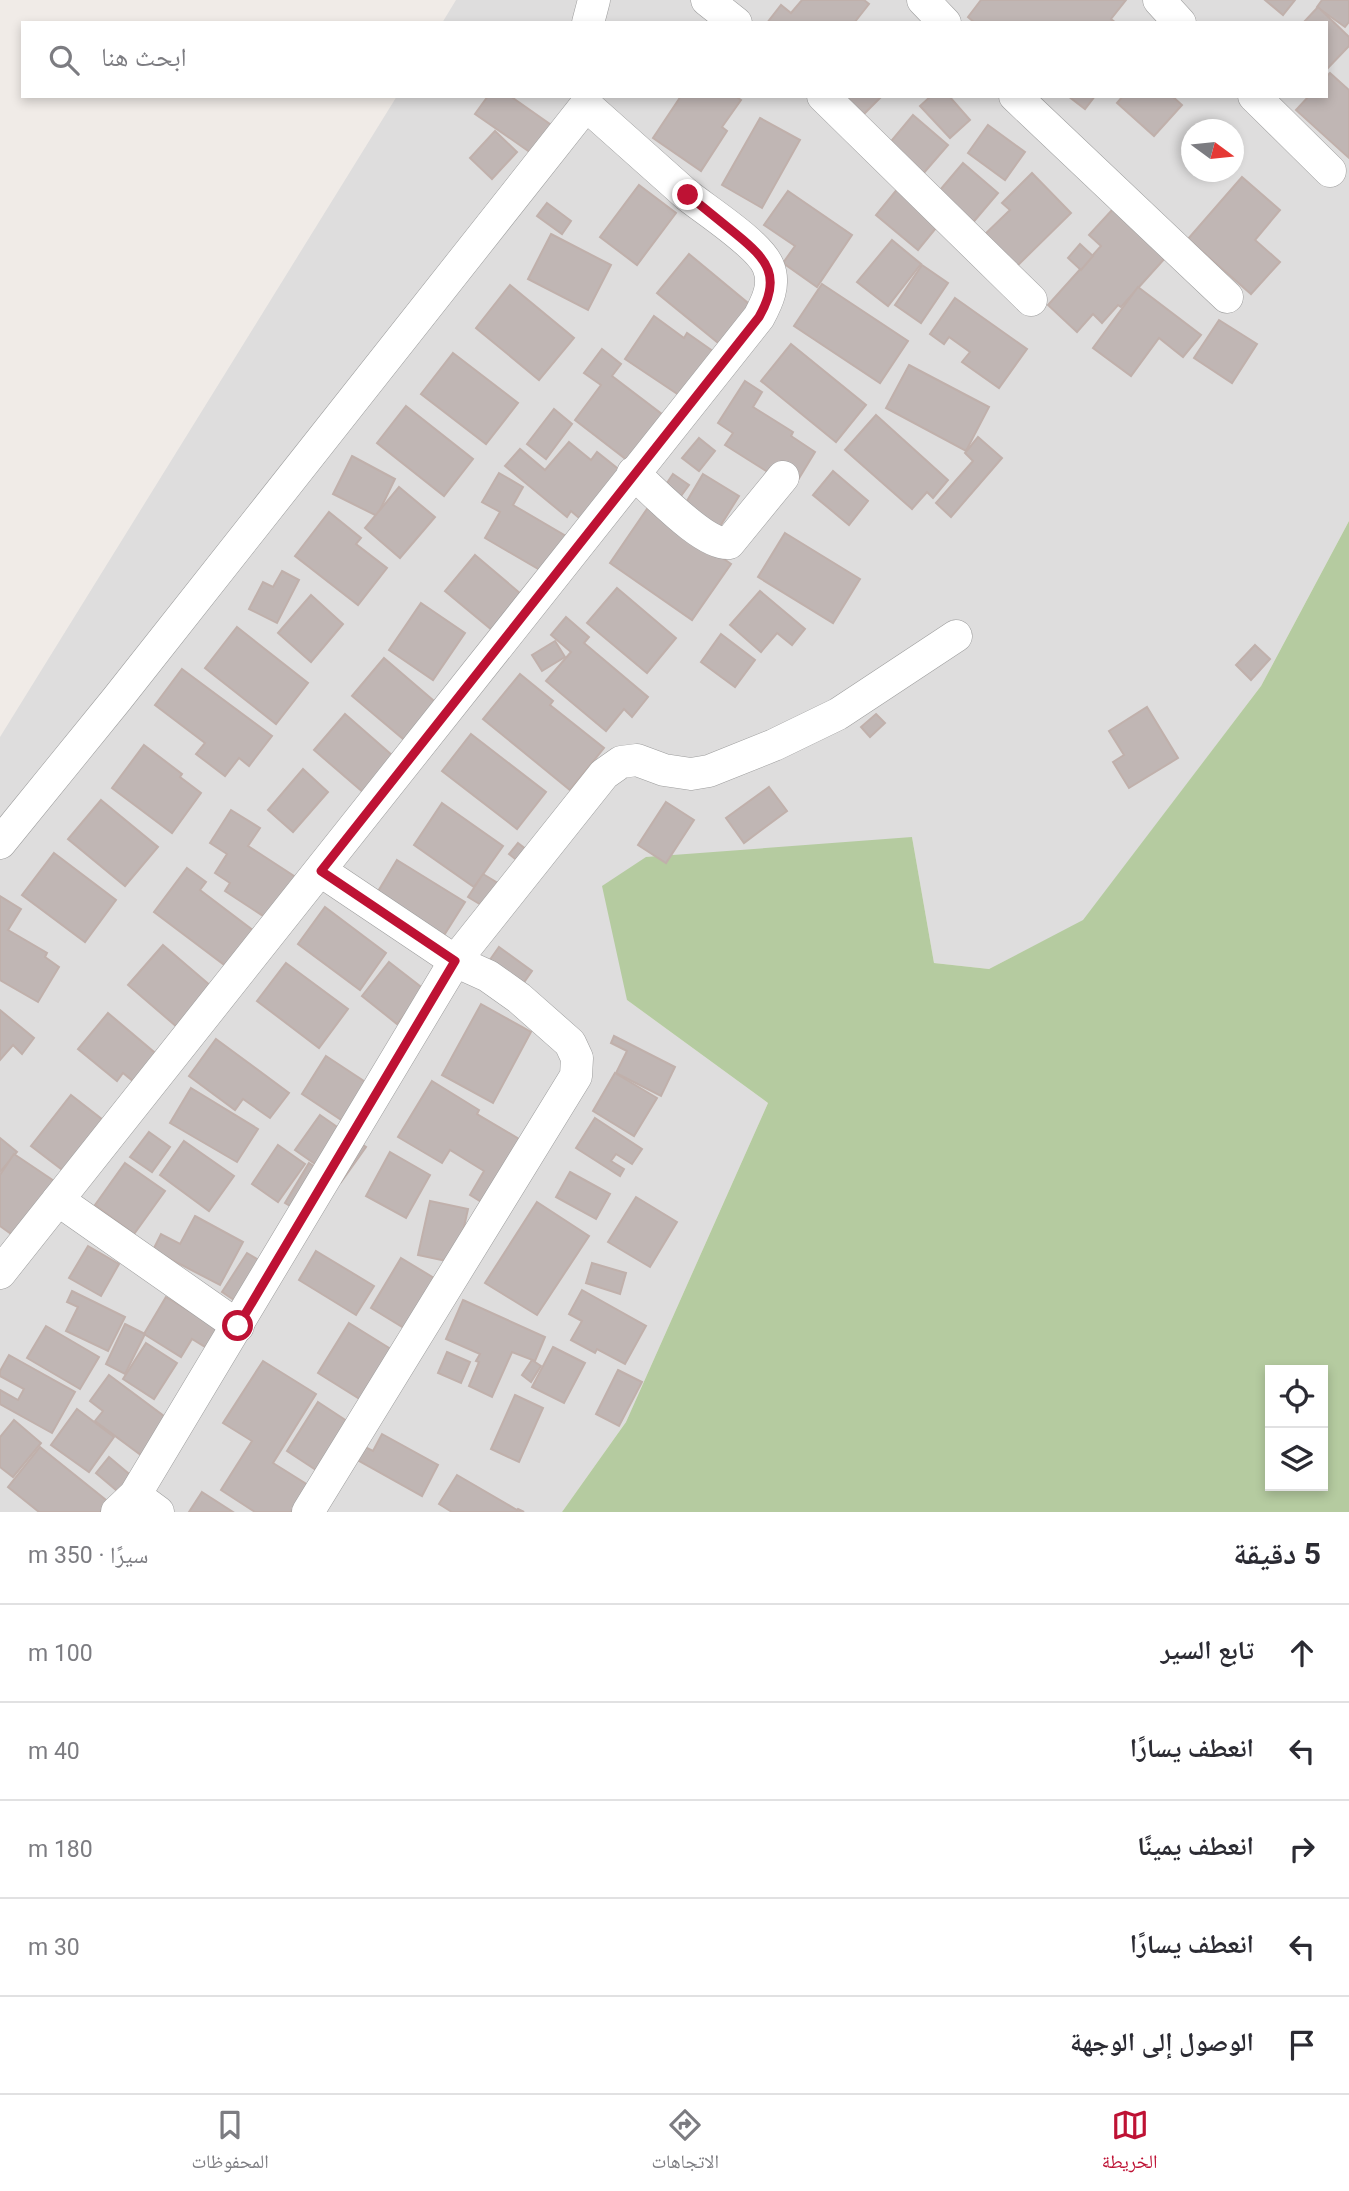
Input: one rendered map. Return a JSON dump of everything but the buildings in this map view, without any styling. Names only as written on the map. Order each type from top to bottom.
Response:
[{"type":"street","points":[[589,21],[594,0]]},
{"type":"street","points":[[707,0],[733,21]]},
{"type":"street","points":[[923,0],[943,21]]},
{"type":"street","points":[[1159,0],[1178,21]]},
{"type":"street","points":[[826,98],[1031,300]]},
{"type":"street","points":[[1017,98],[1227,297]]},
{"type":"street","points":[[1256,98],[1330,171]]},
{"type":"street","points":[[0,843],[117,699],[585,101],[688,195],[760,253],[769,267],[770,275],[769,300],[759,317],[0,1273]]},
{"type":"street","points":[[633,474],[703,534],[723,543],[729,543],[783,477]]},
{"type":"street","points":[[137,1506],[238,1326],[455,961],[604,774],[621,762],[637,760],[664,770],[691,774],[709,771],[774,745],[838,714],[956,636]]},
{"type":"street","points":[[308,1512],[576,1076],[577,1058],[570,1043],[519,998],[488,976],[455,961],[321,871]]},
{"type":"street","points":[[58,1200],[238,1326]]},
{"type":"shaded area","points":[[456,0],[1349,0],[1349,521],[1261,686],[1083,921],[989,969],[934,963],[912,837],[627,1000],[768,1103],[626,1422],[562,1512],[0,1512],[0,737],[396,98],[1328,98],[1328,21],[443,21]]},
{"type":"green space","points":[[1349,521],[1349,1512],[562,1512],[626,1422],[768,1103],[627,1000],[602,886],[646,857],[912,837],[934,963],[989,969],[1083,920],[1261,686]]},
{"type":"route","points":[[238,1326],[455,961],[321,871],[759,317],[769,300],[769,267],[760,253],[688,195]]}]
